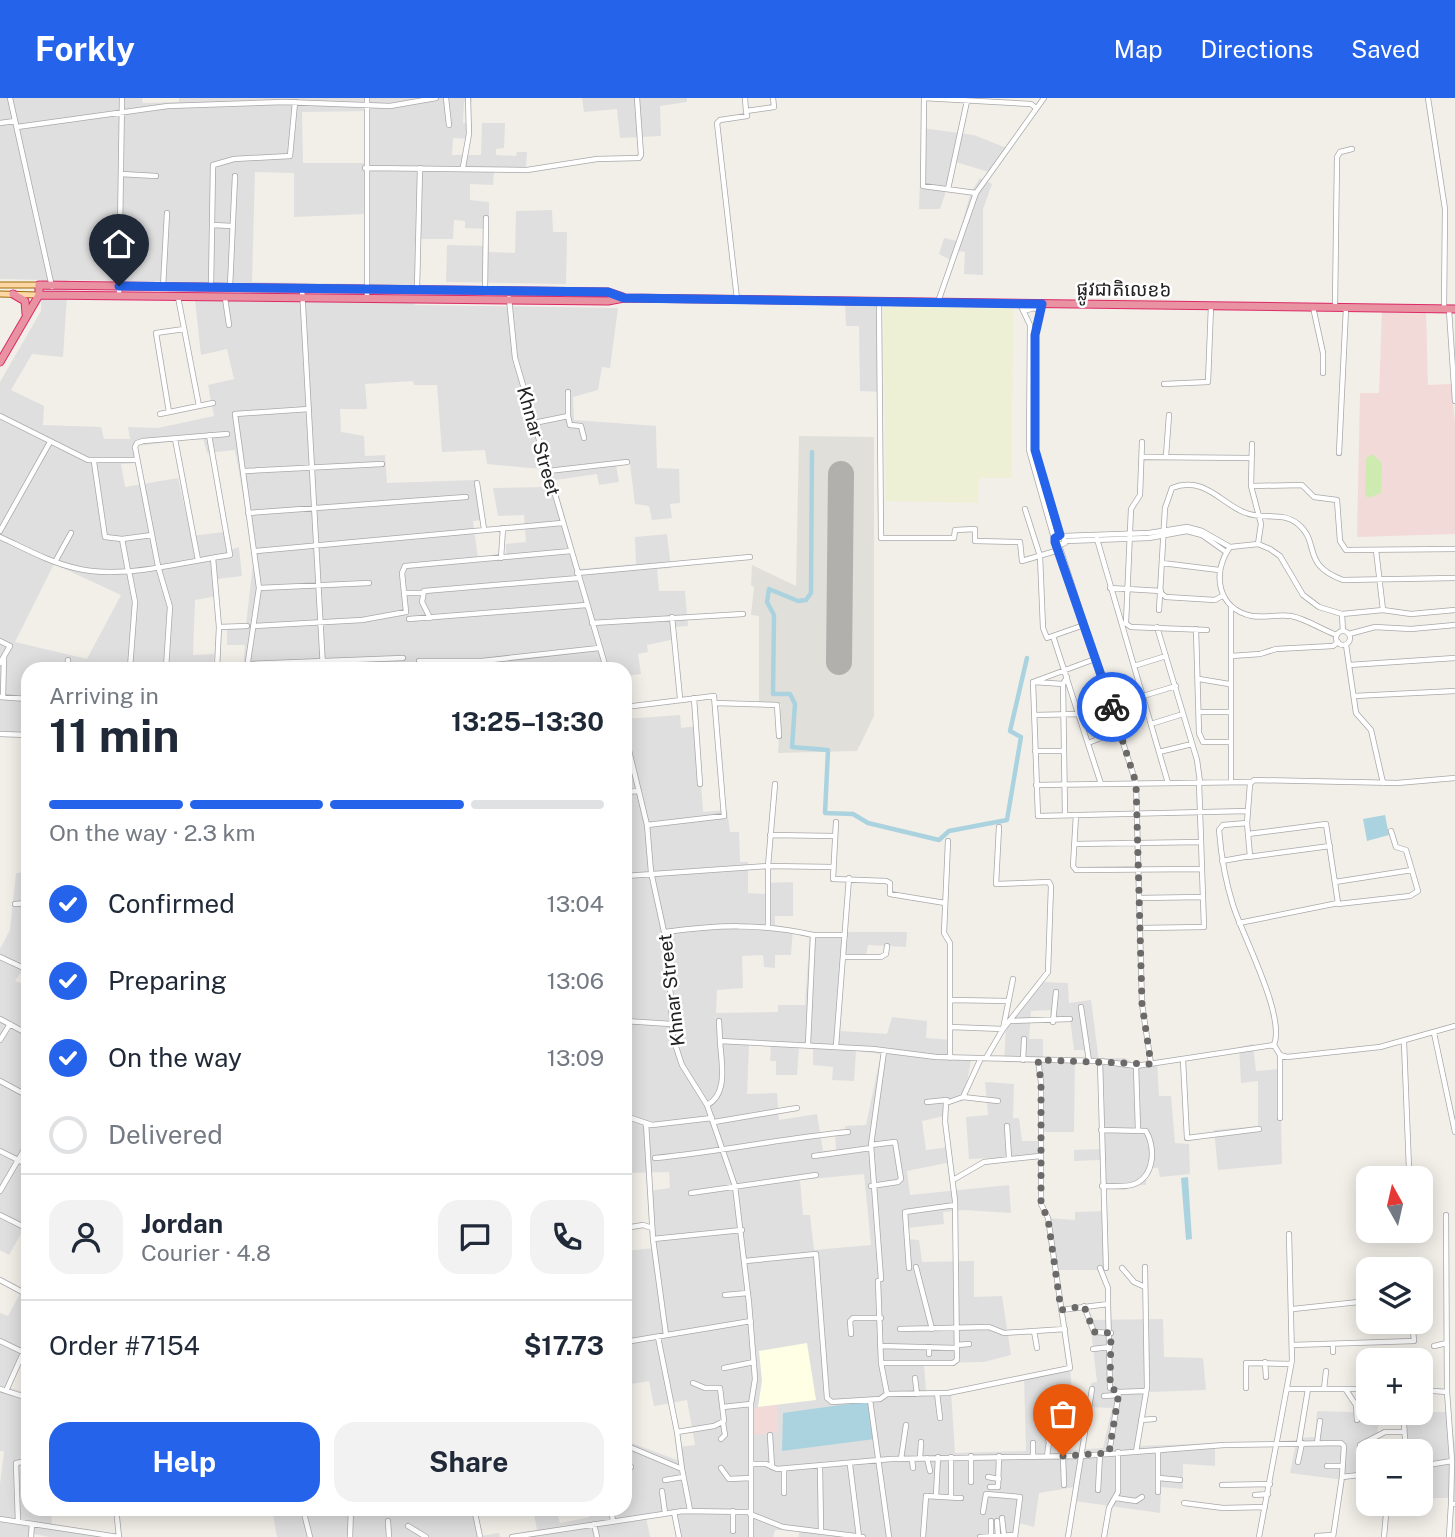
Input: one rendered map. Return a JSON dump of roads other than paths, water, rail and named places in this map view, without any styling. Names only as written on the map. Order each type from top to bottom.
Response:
[{"type":"highway","name":"ផ្លូវជាតិលេខ៦","points":[[39,285],[608,292],[624,298]]},
{"type":"highway","points":[[0,362],[39,295],[39,285]]},
{"type":"highway","points":[[576,292],[576,301]]},
{"type":"highway","points":[[13,294],[25,301],[27,311],[24,321]]},
{"type":"highway","name":"ផ្លូវជាតិលេខ៦","points":[[39,295],[576,301],[624,298],[737,299],[1020,303],[1041,307],[1449,309]]},
{"type":"main road","name":"ផ្លូវជាតិលេខ៦","points":[[0,285],[39,285]]},
{"type":"main road","name":"ផ្លូវជាតិលេខ៦","points":[[0,294],[39,295]]},
{"type":"street","points":[[10,98],[52,295]]},
{"type":"street","points":[[119,296],[122,98]]},
{"type":"street","points":[[17,127],[167,106],[367,101],[390,106],[436,98]]},
{"type":"street","points":[[446,98],[449,125]]},
{"type":"street","points":[[463,167],[469,134],[468,98]]},
{"type":"street","points":[[365,168],[463,167],[527,170],[597,159],[639,158],[637,98]]},
{"type":"street","points":[[737,299],[717,123],[720,120],[747,116],[745,98]]},
{"type":"street","points":[[746,111],[774,107],[773,98]]},
{"type":"street","points":[[976,193],[923,185],[924,98],[1031,104],[1036,108]]},
{"type":"street","points":[[938,302],[976,193],[1044,98]]},
{"type":"street","points":[[1428,98],[1446,209],[1455,401]]},
{"type":"street","points":[[367,101],[367,298]]},
{"type":"street","points":[[948,189],[967,101]]},
{"type":"street","points":[[211,288],[214,163],[290,156],[295,102]]},
{"type":"street","points":[[0,123],[15,121]]},
{"type":"street","points":[[1335,307],[1337,157],[1340,152],[1352,149]]},
{"type":"street","points":[[417,290],[420,168]]},
{"type":"street","points":[[121,174],[156,176]]},
{"type":"street","points":[[230,288],[235,176]]},
{"type":"street","points":[[163,287],[167,213]]},
{"type":"street","points":[[485,290],[486,218]]},
{"type":"street","points":[[213,225],[232,226]]},
{"type":"street","points":[[302,288],[322,660]]},
{"type":"street","name":"Khnar Street","points":[[509,291],[515,358],[604,662]]},
{"type":"street","points":[[178,296],[199,405]]},
{"type":"street","points":[[225,297],[229,325]]},
{"type":"street","points":[[879,301],[881,538],[954,538],[955,530],[975,529],[975,541],[1020,542],[1022,561],[1059,548]]},
{"type":"street","points":[[1020,303],[1030,325],[1032,450],[1061,537],[1059,548],[1121,730],[1136,783],[1142,1004],[1151,1064]]},
{"type":"street","points":[[1164,384],[1208,382],[1211,306]]},
{"type":"street","points":[[1024,311],[1041,307],[1035,335],[1032,450]]},
{"type":"street","points":[[1313,307],[1323,353],[1323,373]]},
{"type":"street","points":[[1339,453],[1347,307]]},
{"type":"street","points":[[169,412],[156,333],[184,329]]},
{"type":"street","points":[[568,392],[570,425],[581,426],[584,438]]},
{"type":"street","points":[[160,414],[213,403]]},
{"type":"street","points":[[247,662],[250,626],[259,588],[236,413],[309,409]]},
{"type":"street","points":[[1166,456],[1168,415]]},
{"type":"street","points":[[0,416],[94,462],[137,460]]},
{"type":"street","points":[[534,423],[568,416]]},
{"type":"street","points":[[166,662],[170,607],[158,566],[137,460],[137,443],[227,434]]},
{"type":"street","points":[[0,537],[55,562],[96,572],[129,571],[230,553],[209,435]]},
{"type":"street","points":[[175,439],[198,560]]},
{"type":"street","points":[[0,531],[50,442]]},
{"type":"street","points":[[1123,624],[1128,589],[1132,509],[1140,495],[1144,457],[1142,442]]},
{"type":"street","points":[[1252,444],[1249,458],[1251,486],[1261,524],[1258,544]]},
{"type":"street","points":[[1144,457],[1249,458]]},
{"type":"street","points":[[548,471],[627,461]]},
{"type":"street","points":[[94,462],[105,537],[122,539],[152,535]]},
{"type":"street","points":[[245,471],[382,464]]},
{"type":"street","points":[[477,483],[484,529]]},
{"type":"street","points":[[1251,486],[1302,485],[1314,497],[1334,498],[1339,503],[1342,547],[1346,550],[1455,549]]},
{"type":"street","points":[[1159,610],[1165,508],[1172,488],[1178,486],[1205,488],[1244,513],[1287,517],[1306,533],[1312,557],[1328,575],[1343,580],[1455,578]]},
{"type":"street","points":[[248,513],[314,506],[466,497]]},
{"type":"street","points":[[1025,509],[1040,556],[1043,628],[1047,638],[1084,625]]},
{"type":"street","points":[[256,551],[562,523]]},
{"type":"street","points":[[1061,537],[1130,540],[1187,527],[1202,531],[1228,550],[1258,544],[1280,556],[1303,595],[1319,607],[1342,614],[1383,610],[1411,614],[1455,610]]},
{"type":"street","points":[[501,558],[503,528]]},
{"type":"street","points":[[55,562],[71,534]]},
{"type":"street","points":[[1061,537],[1163,534]]},
{"type":"street","points":[[122,539],[135,601],[130,662]]},
{"type":"street","points":[[1097,539],[1168,783]]},
{"type":"street","points":[[1228,550],[1219,570],[1222,596],[1231,607],[1251,616],[1288,615],[1337,635],[1375,627],[1411,629],[1455,625]]},
{"type":"street","points":[[1376,550],[1377,580],[1383,610]]},
{"type":"street","points":[[219,627],[321,623],[406,611],[401,573],[405,566],[570,551]]},
{"type":"street","points":[[404,593],[750,557]]},
{"type":"street","points":[[213,558],[219,627],[217,662]]},
{"type":"street","points":[[1162,563],[1219,570]]},
{"type":"street","points":[[259,588],[369,583]]},
{"type":"street","points":[[1110,588],[1161,593],[1166,597],[1215,600],[1222,596]]},
{"type":"street","points":[[423,593],[423,608],[429,618]]},
{"type":"street","points":[[409,619],[586,604]]},
{"type":"street","points":[[1231,607],[1231,782]]},
{"type":"street","points":[[592,623],[743,614]]},
{"type":"street","points":[[1342,614],[1356,713],[1371,730],[1383,783]]},
{"type":"street","points":[[673,617],[680,698]]},
{"type":"street","points":[[1123,624],[1207,630]]},
{"type":"street","points":[[1140,928],[1204,926],[1200,782],[1176,686],[1157,627]]},
{"type":"street","points":[[1196,629],[1199,712],[1203,742],[1231,742]]},
{"type":"street","points":[[1337,635],[1338,642]]},
{"type":"street","points":[[1053,636],[1101,783]]},
{"type":"street","points":[[0,641],[10,646],[0,663]]},
{"type":"street","points":[[1231,656],[1260,654],[1276,649],[1333,646],[1338,642]]},
{"type":"street","points":[[1338,642],[1346,645]]},
{"type":"street","points":[[477,662],[599,648]]},
{"type":"street","points":[[4,656],[2,697],[21,698]]},
{"type":"street","points":[[1134,666],[1166,656]]},
{"type":"street","points":[[297,662],[403,658]]},
{"type":"street","points":[[1349,664],[1455,658]]},
{"type":"street","points":[[1033,681],[1095,659]]},
{"type":"street","points":[[419,661],[424,662]]},
{"type":"street","points":[[1065,815],[1063,684],[1067,677]]},
{"type":"street","points":[[1198,679],[1229,684]]},
{"type":"street","points":[[1033,681],[1037,685],[1063,684]]},
{"type":"street","points":[[1033,681],[1038,816],[1247,811]]},
{"type":"street","points":[[1143,696],[1176,686]]},
{"type":"street","points":[[1354,696],[1455,691]]},
{"type":"street","points":[[632,706],[714,696],[715,703],[724,816],[647,825]]},
{"type":"street","points":[[694,698],[700,784]]},
{"type":"street","points":[[715,703],[777,705],[779,736]]},
{"type":"street","points":[[1035,715],[1079,714],[1111,703]]},
{"type":"street","points":[[1199,712],[1230,712]]},
{"type":"street","points":[[1151,724],[1183,714]]},
{"type":"street","points":[[1088,743],[1121,730]]},
{"type":"street","points":[[0,734],[21,735]]},
{"type":"street","points":[[1159,752],[1192,744]]},
{"type":"street","points":[[1035,751],[1064,751]]},
{"type":"street","name":"Khnar Street","points":[[632,762],[647,825],[651,872],[664,932],[671,1024],[682,1065],[707,1105],[713,1120],[735,1188],[742,1230],[755,1384],[751,1404],[751,1537]]},
{"type":"street","points":[[1036,785],[1383,783],[1455,778]]},
{"type":"street","points":[[1248,858],[1251,854],[1247,811],[1251,782]]},
{"type":"street","points":[[768,926],[768,866],[775,784]]},
{"type":"street","points":[[632,792],[639,791]]},
{"type":"street","points":[[1076,815],[1073,866],[1076,870],[1202,869]]},
{"type":"street","points":[[836,822],[833,878],[886,881],[890,883],[890,894],[945,903]]},
{"type":"street","points":[[1247,823],[1220,828],[1222,862],[1239,923],[1268,996],[1276,1038],[1273,1045]]},
{"type":"street","points":[[1248,834],[1324,823],[1330,846],[1337,904]]},
{"type":"street","points":[[963,1097],[1003,1030],[1048,972],[1051,886],[1049,882],[996,884],[999,827]]},
{"type":"street","points":[[1239,923],[1337,904],[1415,894],[1418,888],[1406,850],[1396,847],[1391,831]]},
{"type":"street","points":[[771,835],[835,836]]},
{"type":"street","points":[[948,841],[945,903],[951,1000],[950,1058]]},
{"type":"street","points":[[1074,844],[1201,842]]},
{"type":"street","points":[[1222,862],[1330,846]]},
{"type":"street","points":[[1225,873],[1231,860]]},
{"type":"street","points":[[632,875],[768,866],[833,867]]},
{"type":"street","points":[[1335,882],[1412,870]]},
{"type":"street","points":[[836,1046],[849,878]]},
{"type":"street","points":[[1139,898],[1203,897]]},
{"type":"street","points":[[15,904],[21,904]]},
{"type":"street","points":[[664,932],[730,925],[768,926],[813,935],[845,936]]},
{"type":"street","points":[[808,1044],[813,935]]},
{"type":"street","points":[[843,957],[881,957],[886,954],[887,946]]},
{"type":"street","points":[[0,957],[21,967]]},
{"type":"street","points":[[1003,1030],[1013,979]]},
{"type":"street","points":[[1053,1022],[1056,992]]},
{"type":"street","points":[[951,1000],[1008,1001]]},
{"type":"street","points":[[1081,1007],[1089,1060]]},
{"type":"street","points":[[0,1019],[21,1030]]},
{"type":"street","points":[[1011,1021],[1053,1022],[1070,1019]]},
{"type":"street","points":[[632,1021],[671,1024]]},
{"type":"street","points":[[707,1105],[714,1101],[721,1089],[719,1021]]},
{"type":"street","points":[[0,1040],[10,1024]]},
{"type":"street","points":[[1280,1055],[1322,1054],[1404,1042],[1455,1026]]},
{"type":"street","points":[[950,1027],[1003,1030]]},
{"type":"street","points":[[1434,1033],[1455,1132]]},
{"type":"street","points":[[1023,1060],[1024,1039]]},
{"type":"street","points":[[720,1041],[836,1046],[950,1058],[1089,1060],[1136,1066],[1273,1045]]},
{"type":"street","points":[[1404,1042],[1409,1166]]},
{"type":"street","points":[[1273,1045],[1280,1055],[1280,1118]]},
{"type":"street","points":[[884,1051],[871,1146],[871,1186],[879,1280],[881,1363],[887,1394]]},
{"type":"street","points":[[1183,1059],[1187,1138],[1259,1129]]},
{"type":"street","points":[[745,1261],[816,1254],[827,1398],[832,1402],[870,1400],[887,1394],[937,1393],[1068,1369],[1071,1366],[1048,1219],[1041,1204],[1041,1082],[1038,1060]]},
{"type":"street","points":[[1100,1061],[1103,1268],[1108,1288],[1111,1333],[1110,1388],[1119,1394]]},
{"type":"street","points":[[1136,1066],[1138,1130]]},
{"type":"street","points":[[0,1081],[21,1092]]},
{"type":"street","points":[[927,1102],[963,1097],[998,1101]]},
{"type":"street","points":[[881,1363],[953,1363],[957,1360],[955,1205],[945,1121],[948,1100]]},
{"type":"street","points":[[632,1118],[646,1123],[713,1120],[797,1108]]},
{"type":"street","points":[[646,1123],[653,1239],[666,1335]]},
{"type":"street","points":[[1007,1126],[1009,1158]]},
{"type":"street","points":[[1101,1130],[1138,1130],[1146,1131],[1149,1136],[1149,1171],[1134,1185],[1102,1186]]},
{"type":"street","points":[[655,1158],[723,1151],[786,1138],[848,1132]]},
{"type":"street","points":[[814,1156],[895,1142],[901,1179],[898,1182],[871,1186]]},
{"type":"street","points":[[0,1151],[21,1162]]},
{"type":"street","points":[[0,1191],[21,1155]]},
{"type":"street","points":[[952,1181],[982,1162],[1040,1156]]},
{"type":"street","points":[[691,1193],[816,1175]]},
{"type":"street","points":[[909,1268],[905,1212],[955,1205]]},
{"type":"street","points":[[0,1215],[21,1226]]},
{"type":"street","points":[[1447,1215],[1447,1392],[1452,1415],[1453,1487],[1449,1537]]},
{"type":"street","points":[[632,1227],[643,1225],[652,1228]]},
{"type":"street","points":[[653,1239],[742,1230]]},
{"type":"street","points":[[1259,1537],[1292,1364],[1289,1234]]},
{"type":"street","points":[[916,1267],[932,1329]]},
{"type":"street","points":[[1136,1452],[1146,1391],[1145,1267]]},
{"type":"street","points":[[1122,1268],[1134,1282],[1145,1287]]},
{"type":"street","points":[[0,1280],[21,1291]]},
{"type":"street","points":[[725,1295],[748,1293]]},
{"type":"street","points":[[1292,1309],[1356,1302]]},
{"type":"street","points":[[1061,1310],[1108,1304]]},
{"type":"street","points":[[1084,1306],[1094,1332],[1111,1333]]},
{"type":"street","points":[[851,1334],[850,1321],[853,1318],[881,1318]]},
{"type":"street","points":[[632,1341],[751,1321]]},
{"type":"street","points":[[900,1329],[998,1328],[1004,1333],[1065,1329]]},
{"type":"street","points":[[1034,1331],[1037,1348]]},
{"type":"street","points":[[1292,1345],[1414,1341],[1413,1334]]},
{"type":"street","points":[[658,1337],[690,1510]]},
{"type":"street","points":[[0,1341],[21,1351]]},
{"type":"street","points":[[1434,1346],[1447,1343]]},
{"type":"street","points":[[880,1346],[957,1347],[969,1344]]},
{"type":"street","points":[[1333,1345],[1333,1352]]},
{"type":"street","points":[[929,1347],[929,1354]]},
{"type":"street","points":[[1093,1349],[1110,1347]]},
{"type":"street","points":[[6,1391],[21,1357]]},
{"type":"street","points":[[724,1368],[754,1362]]},
{"type":"street","points":[[1265,1362],[1266,1377]]},
{"type":"street","points":[[1246,1388],[1246,1363],[1292,1364]]},
{"type":"street","points":[[1324,1389],[1326,1371]]},
{"type":"street","points":[[915,1378],[917,1394]]},
{"type":"street","points":[[693,1383],[705,1388],[720,1388],[725,1435],[720,1439]]},
{"type":"street","points":[[0,1389],[21,1396]]},
{"type":"street","points":[[1068,1537],[1092,1389]]},
{"type":"street","points":[[1288,1389],[1356,1389]]},
{"type":"street","points":[[1298,1462],[1308,1389]]},
{"type":"street","points":[[1345,1389],[1356,1405]]},
{"type":"street","points":[[1104,1396],[1146,1391]]},
{"type":"street","points":[[1433,1391],[1447,1392]]},
{"type":"street","points":[[937,1393],[940,1418]]},
{"type":"street","points":[[1109,1453],[1119,1394]]},
{"type":"street","points":[[870,1400],[889,1537]]},
{"type":"street","points":[[723,1407],[751,1404]]},
{"type":"street","points":[[1047,1455],[1049,1440],[1043,1424],[1049,1409]]},
{"type":"street","points":[[1142,1420],[1154,1419]]},
{"type":"street","points":[[1317,1443],[1320,1421]]},
{"type":"street","points":[[677,1432],[723,1423]]},
{"type":"street","points":[[901,1459],[906,1425]]},
{"type":"street","points":[[1403,1425],[1404,1439]]},
{"type":"street","points":[[1371,1434],[1403,1432]]},
{"type":"street","points":[[770,1434],[772,1467]]},
{"type":"street","points":[[1370,1439],[1379,1434]]},
{"type":"street","points":[[920,1458],[921,1442]]},
{"type":"street","points":[[1033,1443],[1033,1455]]},
{"type":"street","points":[[751,1464],[784,1469],[938,1457],[1082,1456],[1205,1446],[1344,1444],[1333,1536],[1317,1536]]},
{"type":"street","points":[[1205,1446],[1211,1454]]},
{"type":"street","points":[[632,1448],[682,1469]]},
{"type":"street","points":[[1158,1450],[1158,1492]]},
{"type":"street","points":[[1104,1537],[1109,1508],[1116,1498],[1118,1452]]},
{"type":"street","points":[[1098,1490],[1100,1454]]},
{"type":"street","points":[[990,1487],[998,1487],[999,1455]]},
{"type":"street","points":[[971,1456],[971,1482]]},
{"type":"street","points":[[1063,1456],[1064,1485]]},
{"type":"street","points":[[936,1496],[938,1457]]},
{"type":"street","points":[[951,1457],[951,1497]]},
{"type":"street","points":[[927,1458],[930,1471]]},
{"type":"street","points":[[912,1459],[913,1468]]},
{"type":"street","points":[[1433,1464],[1451,1461]]},
{"type":"street","points":[[18,1522],[16,1463],[21,1462]]},
{"type":"street","points":[[512,1537],[533,1536],[690,1510],[750,1513],[783,1527],[860,1537],[850,1465]]},
{"type":"street","points":[[1327,1466],[1343,1466]]},
{"type":"street","points":[[820,1467],[821,1530]]},
{"type":"street","points":[[722,1468],[729,1479],[751,1478]]},
{"type":"street","points":[[784,1469],[785,1493]]},
{"type":"street","points":[[1442,1473],[1451,1472]]},
{"type":"street","points":[[1342,1477],[1356,1475]]},
{"type":"street","points":[[665,1480],[683,1477]]},
{"type":"street","points":[[988,1477],[999,1479]]},
{"type":"street","points":[[1159,1478],[1180,1480]]},
{"type":"street","points":[[1222,1485],[1270,1484]]},
{"type":"street","points":[[662,1491],[665,1513]]},
{"type":"street","points":[[980,1537],[1015,1536],[1020,1497],[986,1494],[984,1512]]},
{"type":"street","points":[[1255,1495],[1268,1494]]},
{"type":"street","points":[[923,1537],[925,1497],[961,1498]]},
{"type":"street","points":[[1116,1498],[1136,1501],[1142,1497]]},
{"type":"street","points":[[1184,1503],[1223,1508],[1265,1507]]},
{"type":"street","points":[[733,1511],[733,1531]]},
{"type":"street","points":[[674,1512],[680,1537]]},
{"type":"street","points":[[0,1519],[76,1534],[118,1537],[117,1516]]},
{"type":"street","points":[[305,1516],[310,1537]]},
{"type":"street","points":[[350,1537],[351,1516]]},
{"type":"street","points":[[476,1516],[480,1537]]},
{"type":"street","points":[[612,1516],[613,1521]]},
{"type":"street","points":[[1384,1537],[1386,1516]]},
{"type":"street","points":[[1000,1519],[1001,1536]]},
{"type":"street","points":[[388,1521],[389,1537]]},
{"type":"street","points":[[990,1536],[991,1521]]},
{"type":"street","points":[[31,1537],[32,1524]]},
{"type":"street","points":[[594,1524],[597,1537]]},
{"type":"street","points":[[408,1526],[426,1537]]},
{"type":"water","points":[[1385,815],[1389,835],[1367,841],[1363,819]]},
{"type":"water","points":[[1188,1177],[1192,1239],[1186,1240],[1181,1178]]},
{"type":"water","points":[[869,1401],[875,1439],[782,1451],[783,1413]]},
{"type":"waterway","points":[[812,452],[811,593],[806,600],[798,601],[769,589],[767,602],[774,615],[773,694],[790,694],[795,704],[792,747],[828,750],[825,813],[853,814],[868,823],[939,840],[949,831],[1007,820],[1021,737],[1010,731],[1027,658]]}]
